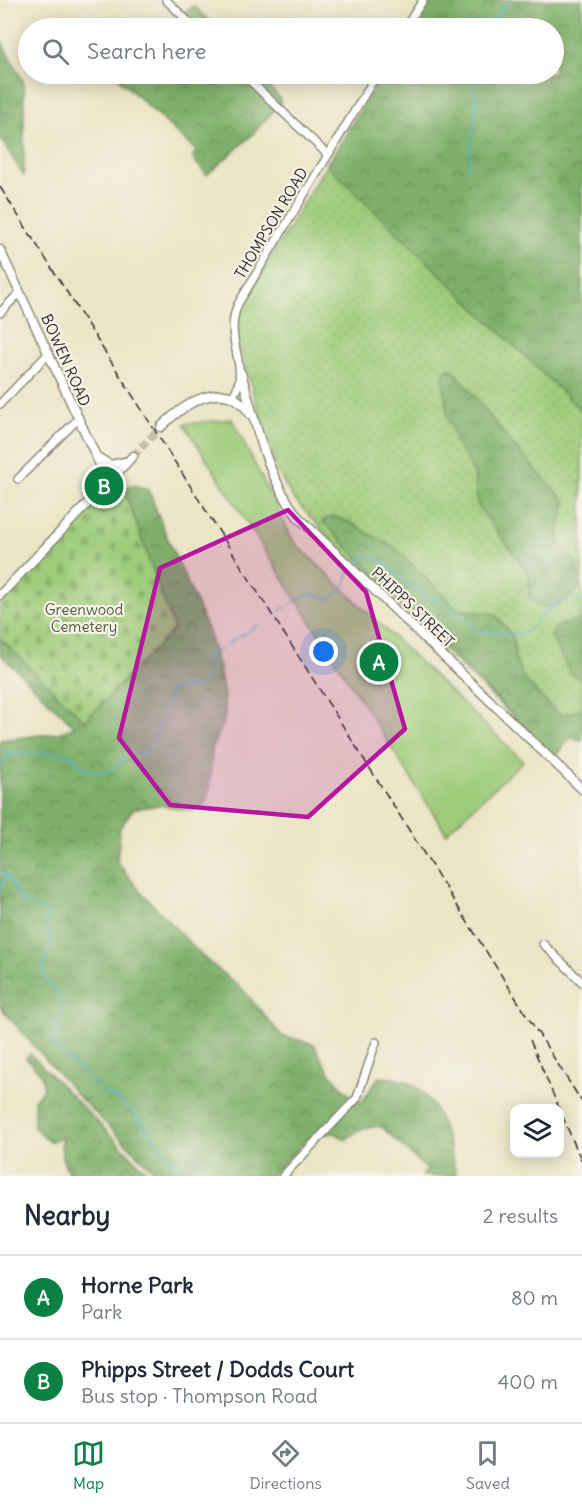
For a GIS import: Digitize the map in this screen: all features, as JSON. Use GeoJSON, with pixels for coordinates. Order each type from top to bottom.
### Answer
{"type":"FeatureCollection","features":[{"type":"Feature","properties":{"kind":"main road","name":"BOWEN ROAD"},"geometry":{"type":"LineString","coordinates":[[0,250],[108,482]]}},
{"type":"Feature","properties":{"kind":"main road"},"geometry":{"type":"LineString","coordinates":[[241,373],[256,425]]}},
{"type":"Feature","properties":{"kind":"main road"},"geometry":{"type":"LineString","coordinates":[[161,427],[179,410],[199,398],[218,394],[233,396],[248,410],[256,425]]}},
{"type":"Feature","properties":{"kind":"main road","name":"PHIPPS STREET"},"geometry":{"type":"LineString","coordinates":[[256,425],[276,484],[298,516],[582,789]]}},
{"type":"Feature","properties":{"kind":"main road"},"geometry":{"type":"LineString","coordinates":[[0,595],[132,457],[122,464],[110,465],[102,462],[92,449]]}},
{"type":"Feature","properties":{"kind":"street"},"geometry":{"type":"LineString","coordinates":[[166,0],[185,18]]}},
{"type":"Feature","properties":{"kind":"street"},"geometry":{"type":"LineString","coordinates":[[411,18],[423,0]]}},
{"type":"Feature","properties":{"kind":"street"},"geometry":{"type":"LineString","coordinates":[[254,84],[327,154]]}},
{"type":"Feature","properties":{"kind":"street","name":"THOMPSON ROAD"},"geometry":{"type":"LineString","coordinates":[[241,373],[232,338],[234,313],[371,84]]}},
{"type":"Feature","properties":{"kind":"street"},"geometry":{"type":"LineString","coordinates":[[0,313],[20,292]]}},
{"type":"Feature","properties":{"kind":"street"},"geometry":{"type":"LineString","coordinates":[[0,404],[49,353]]}},
{"type":"Feature","properties":{"kind":"street"},"geometry":{"type":"LineString","coordinates":[[233,396],[240,383],[241,373]]}},
{"type":"Feature","properties":{"kind":"street"},"geometry":{"type":"LineString","coordinates":[[18,479],[78,419]]}},
{"type":"Feature","properties":{"kind":"street"},"geometry":{"type":"LineString","coordinates":[[543,944],[582,982]]}},
{"type":"Feature","properties":{"kind":"street"},"geometry":{"type":"LineString","coordinates":[[283,1176],[357,1098],[376,1042]]}},
{"type":"Feature","properties":{"kind":"highlighted area"},"geometry":{"type":"Polygon","coordinates":[[[288,510],[366,592],[405,729],[308,817],[170,805],[119,738],[160,568],[288,510]]]}},
{"type":"Feature","properties":{"kind":"green space"},"geometry":{"type":"Polygon","coordinates":[[[427,0],[582,0],[582,411],[327,165],[376,84],[564,84],[564,18],[416,18],[427,0]]]}},
{"type":"Feature","properties":{"kind":"green space"},"geometry":{"type":"Polygon","coordinates":[[[194,6],[206,18],[177,18],[194,6]]]}},
{"type":"Feature","properties":{"kind":"green space"},"geometry":{"type":"Polygon","coordinates":[[[0,39],[18,72],[18,84],[24,84],[24,176],[0,138],[0,39]]]}},
{"type":"Feature","properties":{"kind":"green space"},"geometry":{"type":"Polygon","coordinates":[[[124,84],[266,84],[280,99],[280,104],[249,138],[207,175],[192,158],[196,151],[124,84]]]}},
{"type":"Feature","properties":{"kind":"green space"},"geometry":{"type":"Polygon","coordinates":[[[329,160],[362,188],[582,402],[582,724],[553,756],[332,541],[293,498],[277,471],[238,343],[238,314],[329,160]]]}},
{"type":"Feature","properties":{"kind":"green space"},"geometry":{"type":"Polygon","coordinates":[[[446,369],[454,370],[511,443],[566,502],[557,539],[577,565],[580,589],[556,607],[539,607],[529,597],[529,574],[478,506],[474,473],[457,444],[447,413],[443,376],[446,369]]]}},
{"type":"Feature","properties":{"kind":"green space"},"geometry":{"type":"Polygon","coordinates":[[[232,419],[294,542],[523,761],[446,833],[184,424],[232,419]]]}},
{"type":"Feature","properties":{"kind":"green space"},"geometry":{"type":"Polygon","coordinates":[[[127,486],[146,488],[151,495],[196,601],[215,655],[222,683],[225,712],[212,751],[210,785],[205,805],[192,811],[159,805],[133,809],[120,828],[117,862],[140,891],[203,957],[243,990],[282,1036],[314,1044],[333,1077],[361,1103],[379,1077],[403,1080],[426,1096],[446,1135],[457,1176],[422,1176],[427,1170],[382,1127],[371,1127],[354,1133],[346,1140],[335,1133],[313,1135],[271,1176],[159,1176],[76,1094],[0,1007],[0,740],[58,733],[75,727],[0,654],[0,638],[86,720],[174,629],[125,492],[127,486]]]}},
{"type":"Feature","properties":{"kind":"green space","name":"Greenwood Cemetery"},"geometry":{"type":"Polygon","coordinates":[[[112,488],[126,496],[174,629],[85,721],[0,638],[0,601],[106,491],[112,488]]]}},
{"type":"Feature","properties":{"kind":"green space"},"geometry":{"type":"Polygon","coordinates":[[[333,516],[349,522],[398,550],[457,609],[495,614],[513,637],[516,662],[525,680],[556,712],[563,715],[582,709],[582,741],[570,738],[555,756],[550,753],[322,521],[333,516]]]}},
{"type":"Feature","properties":{"kind":"green space"},"geometry":{"type":"Polygon","coordinates":[[[582,619],[582,679],[580,679],[570,673],[551,636],[556,627],[582,619]]]}},
{"type":"Feature","properties":{"kind":"green space"},"geometry":{"type":"Polygon","coordinates":[[[30,1054],[151,1176],[130,1176],[123,1171],[119,1176],[69,1176],[62,1157],[61,1137],[49,1142],[34,1127],[34,1100],[44,1088],[41,1074],[26,1058],[30,1054]]]}},
{"type":"Feature","properties":{"kind":"waterway"},"geometry":{"type":"LineString","coordinates":[[494,18],[511,0]]}},
{"type":"Feature","properties":{"kind":"waterway"},"geometry":{"type":"LineString","coordinates":[[468,170],[477,104],[473,84]]}},
{"type":"Feature","properties":{"kind":"waterway"},"geometry":{"type":"LineString","coordinates":[[354,564],[366,555],[387,564],[407,584],[426,596],[440,600],[477,630],[517,634],[531,629]]}},
{"type":"Feature","properties":{"kind":"waterway"},"geometry":{"type":"LineString","coordinates":[[292,603],[309,594],[330,599],[344,588],[349,571]]}},
{"type":"Feature","properties":{"kind":"waterway"},"geometry":{"type":"LineString","coordinates":[[534,625],[554,604],[566,599],[582,600]]}},
{"type":"Feature","properties":{"kind":"waterway"},"geometry":{"type":"LineString","coordinates":[[279,611],[286,607]]}},
{"type":"Feature","properties":{"kind":"waterway"},"geometry":{"type":"LineString","coordinates":[[226,645],[258,625]]}},
{"type":"Feature","properties":{"kind":"waterway"},"geometry":{"type":"LineString","coordinates":[[0,751],[21,755],[64,754],[76,759],[90,771],[108,772],[129,754],[144,754],[150,751],[168,704],[169,691],[182,687],[197,688],[208,675],[211,652],[220,650]]}},
{"type":"Feature","properties":{"kind":"waterway"},"geometry":{"type":"LineString","coordinates":[[0,766],[13,755]]}},
{"type":"Feature","properties":{"kind":"waterway"},"geometry":{"type":"LineString","coordinates":[[0,871],[8,877],[22,902],[42,909],[47,915],[46,929],[53,940],[46,956],[44,975],[60,998],[62,1008],[55,1039],[57,1049],[104,1093],[119,1100],[134,1113],[179,1169]]}},
{"type":"Feature","properties":{"kind":"waterway"},"geometry":{"type":"LineString","coordinates":[[0,887],[7,875]]}},
{"type":"Feature","properties":{"kind":"tunnel"},"geometry":{"type":"LineString","coordinates":[[133,456],[161,427]]}},
{"type":"Feature","properties":{"kind":"railway"},"geometry":{"type":"LineString","coordinates":[[0,187],[582,1102]]}},
{"type":"Feature","properties":{"kind":"railway"},"geometry":{"type":"LineString","coordinates":[[530,1040],[582,1162]]}},
{"type":"Feature","properties":{"kind":"place","name":"Phipps Street / Dodds Court"},"geometry":{"type":"Point","coordinates":[104,486]}},
{"type":"Feature","properties":{"kind":"place","name":"Horne Park"},"geometry":{"type":"Point","coordinates":[379,662]}}]}
